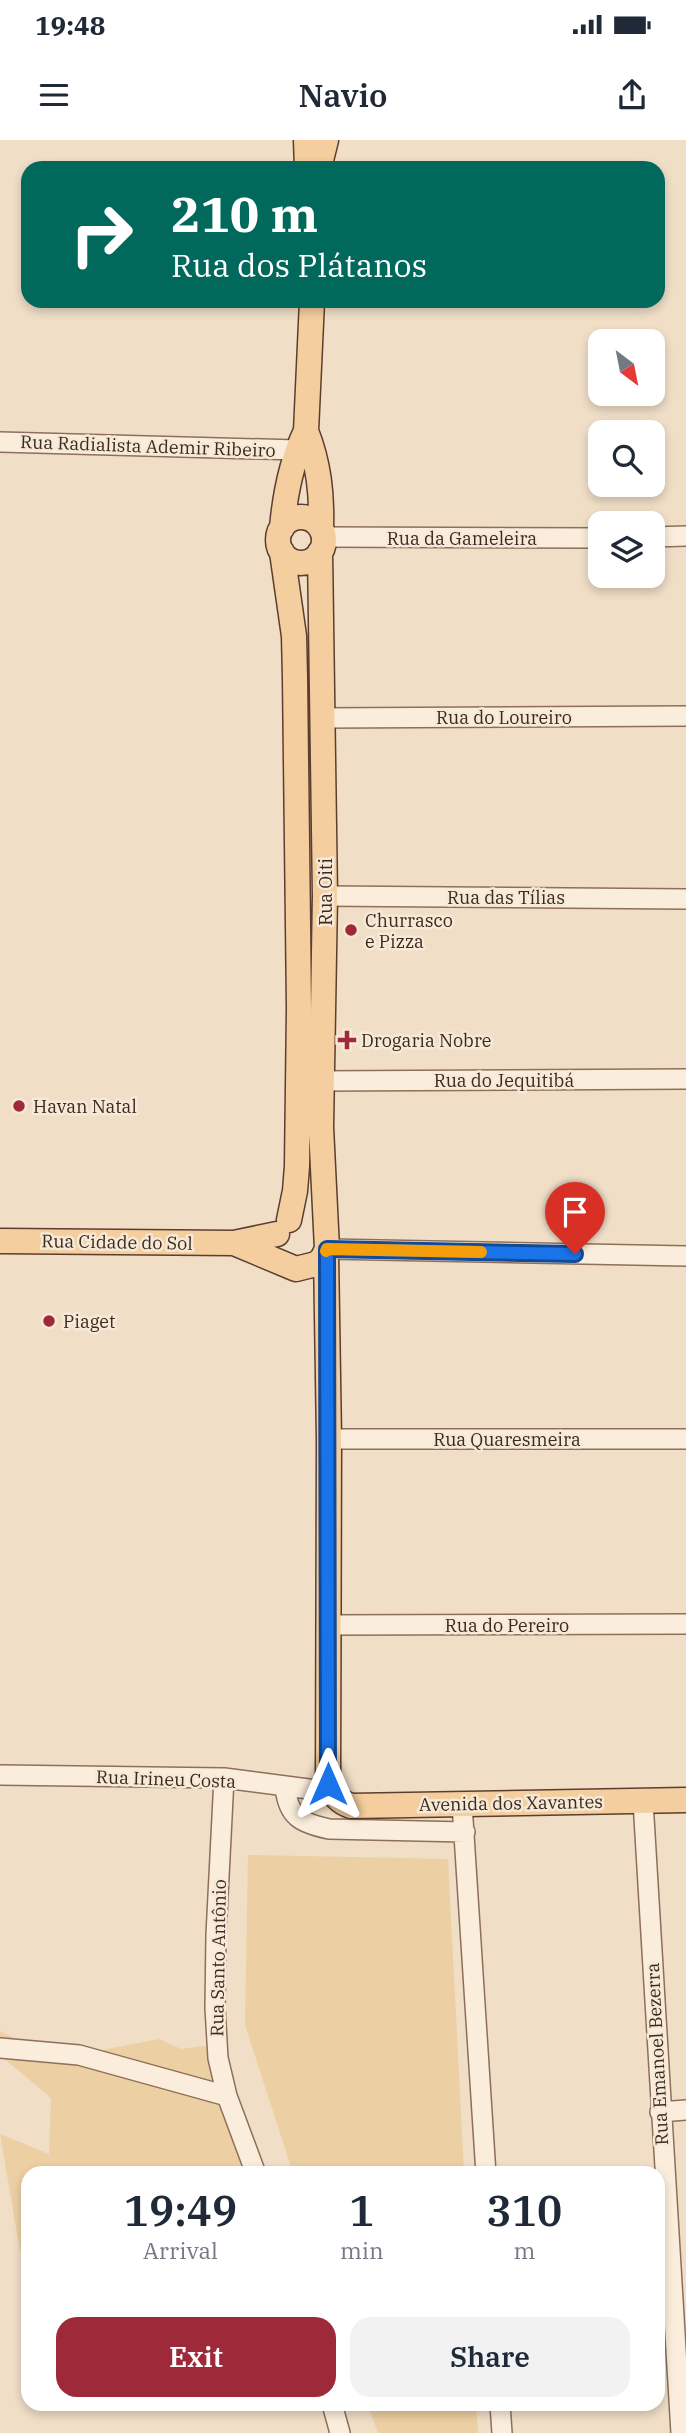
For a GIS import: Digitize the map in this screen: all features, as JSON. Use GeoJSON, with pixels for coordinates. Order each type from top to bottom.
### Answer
{"type":"FeatureCollection","features":[{"type":"Feature","properties":{"kind":"main road"},"geometry":{"type":"LineString","coordinates":[[306,140],[307,161]]}},
{"type":"Feature","properties":{"kind":"main road"},"geometry":{"type":"LineString","coordinates":[[321,161],[326,140]]}},
{"type":"Feature","properties":{"kind":"main road","name":"Rua Oiti"},"geometry":{"type":"LineString","coordinates":[[282,528],[284,504],[301,441],[311,308]]}},
{"type":"Feature","properties":{"kind":"main road","name":"Rua Oiti"},"geometry":{"type":"LineString","coordinates":[[301,441],[315,453],[320,475],[322,540],[325,896],[321,1127],[329,1439],[328,1784],[335,1796]]}},
{"type":"Feature","properties":{"kind":"main road"},"geometry":{"type":"LineString","coordinates":[[302,517],[315,522],[322,540],[316,558],[303,563],[290,560],[282,552],[278,538],[288,521],[302,517]]}},
{"type":"Feature","properties":{"kind":"main road","name":"Rua Oiti"},"geometry":{"type":"LineString","coordinates":[[282,552],[294,636],[298,912],[297,1166],[295,1192],[283,1227]]}},
{"type":"Feature","properties":{"kind":"main road"},"geometry":{"type":"LineString","coordinates":[[302,1217],[316,1221],[326,1244],[316,1264],[292,1267],[279,1256],[276,1245],[283,1227],[302,1217]]}},
{"type":"Feature","properties":{"kind":"main road","name":"Rua Cidade do Sol"},"geometry":{"type":"LineString","coordinates":[[0,1241],[234,1243],[283,1227]]}},
{"type":"Feature","properties":{"kind":"main road","name":"Rua Cidade do Sol"},"geometry":{"type":"LineString","coordinates":[[234,1243],[292,1267]]}},
{"type":"Feature","properties":{"kind":"main road","name":"Rua Oiti"},"geometry":{"type":"LineString","coordinates":[[292,1267],[325,1321]]}},
{"type":"Feature","properties":{"kind":"main road","name":"Avenida dos Xavantes"},"geometry":{"type":"LineString","coordinates":[[335,1796],[351,1806],[686,1800]]}},
{"type":"Feature","properties":{"kind":"street","name":"Rua Radialista Ademir Ribeiro"},"geometry":{"type":"LineString","coordinates":[[0,442],[301,441]]}},
{"type":"Feature","properties":{"kind":"street"},"geometry":{"type":"LineString","coordinates":[[665,537],[686,536]]}},
{"type":"Feature","properties":{"kind":"street","name":"Rua da Gameleira"},"geometry":{"type":"LineString","coordinates":[[322,540],[588,538]]}},
{"type":"Feature","properties":{"kind":"street","name":"Rua do Loureiro"},"geometry":{"type":"LineString","coordinates":[[322,718],[686,716]]}},
{"type":"Feature","properties":{"kind":"street","name":"Rua das Tílias"},"geometry":{"type":"LineString","coordinates":[[325,896],[686,899]]}},
{"type":"Feature","properties":{"kind":"street","name":"Rua do Jequitibá"},"geometry":{"type":"LineString","coordinates":[[321,1081],[686,1079]]}},
{"type":"Feature","properties":{"kind":"street"},"geometry":{"type":"LineString","coordinates":[[326,1244],[686,1256]]}},
{"type":"Feature","properties":{"kind":"street","name":"Rua Quaresmeira"},"geometry":{"type":"LineString","coordinates":[[329,1439],[686,1439]]}},
{"type":"Feature","properties":{"kind":"street","name":"Rua do Pereiro"},"geometry":{"type":"LineString","coordinates":[[329,1625],[686,1624]]}},
{"type":"Feature","properties":{"kind":"street","name":"Rua Irineu Costa"},"geometry":{"type":"LineString","coordinates":[[0,1775],[224,1778],[335,1796]]}},
{"type":"Feature","properties":{"kind":"street","name":"Rua Santo Antônio"},"geometry":{"type":"LineString","coordinates":[[224,1778],[216,1935],[215,2008],[218,2058],[227,2096],[253,2166]]}},
{"type":"Feature","properties":{"kind":"street","name":"Avenida dos Xavantes"},"geometry":{"type":"LineString","coordinates":[[285,1787],[287,1803],[292,1813],[310,1825],[329,1829],[465,1832]]}},
{"type":"Feature","properties":{"kind":"street","name":"Rua Emanoel Bezerra"},"geometry":{"type":"LineString","coordinates":[[643,1801],[664,2166]]}},
{"type":"Feature","properties":{"kind":"street"},"geometry":{"type":"LineString","coordinates":[[462,1804],[486,2166]]}},
{"type":"Feature","properties":{"kind":"street"},"geometry":{"type":"LineString","coordinates":[[0,2048],[79,2055],[227,2096]]}},
{"type":"Feature","properties":{"kind":"street"},"geometry":{"type":"LineString","coordinates":[[660,2112],[686,2109]]}},
{"type":"Feature","properties":{"kind":"street","name":"Rua Emanoel Bezerra"},"geometry":{"type":"LineString","coordinates":[[665,2188],[681,2433]]}},
{"type":"Feature","properties":{"kind":"street"},"geometry":{"type":"LineString","coordinates":[[334,2411],[340,2433]]}},
{"type":"Feature","properties":{"kind":"street"},"geometry":{"type":"LineString","coordinates":[[500,2411],[502,2433]]}},
{"type":"Feature","properties":{"kind":"sand"},"geometry":{"type":"Polygon","coordinates":[[[248,1855],[448,1859],[464,2166],[291,2166],[245,2025],[248,1855]]]}},
{"type":"Feature","properties":{"kind":"sand"},"geometry":{"type":"Polygon","coordinates":[[[0,2031],[22,2042],[66,2057],[159,2039],[181,2049],[210,2045],[246,2166],[21,2166],[21,2252],[0,2134],[49,2154],[51,2098],[0,2055],[0,2031]]]}},
{"type":"Feature","properties":{"kind":"sand"},"geometry":{"type":"Polygon","coordinates":[[[370,2411],[476,2411],[478,2433],[378,2433],[370,2411]]]}},
{"type":"Feature","properties":{"kind":"slow traffic"},"geometry":{"type":"LineString","coordinates":[[326,1251],[481,1252]]}},
{"type":"Feature","properties":{"kind":"place","name":"Churrasco e Pizza"},"geometry":{"type":"Point","coordinates":[351,930]}},
{"type":"Feature","properties":{"kind":"place","name":"Drogaria Nobre"},"geometry":{"type":"Point","coordinates":[347,1040]}},
{"type":"Feature","properties":{"kind":"place","name":"Havan Natal"},"geometry":{"type":"Point","coordinates":[19,1106]}},
{"type":"Feature","properties":{"kind":"place","name":"Piaget"},"geometry":{"type":"Point","coordinates":[49,1321]}},
{"type":"Feature","properties":{"kind":"route"},"geometry":{"type":"LineString","coordinates":[[328,1784],[329,1439],[325,1321],[327,1249],[575,1254]]}}]}
